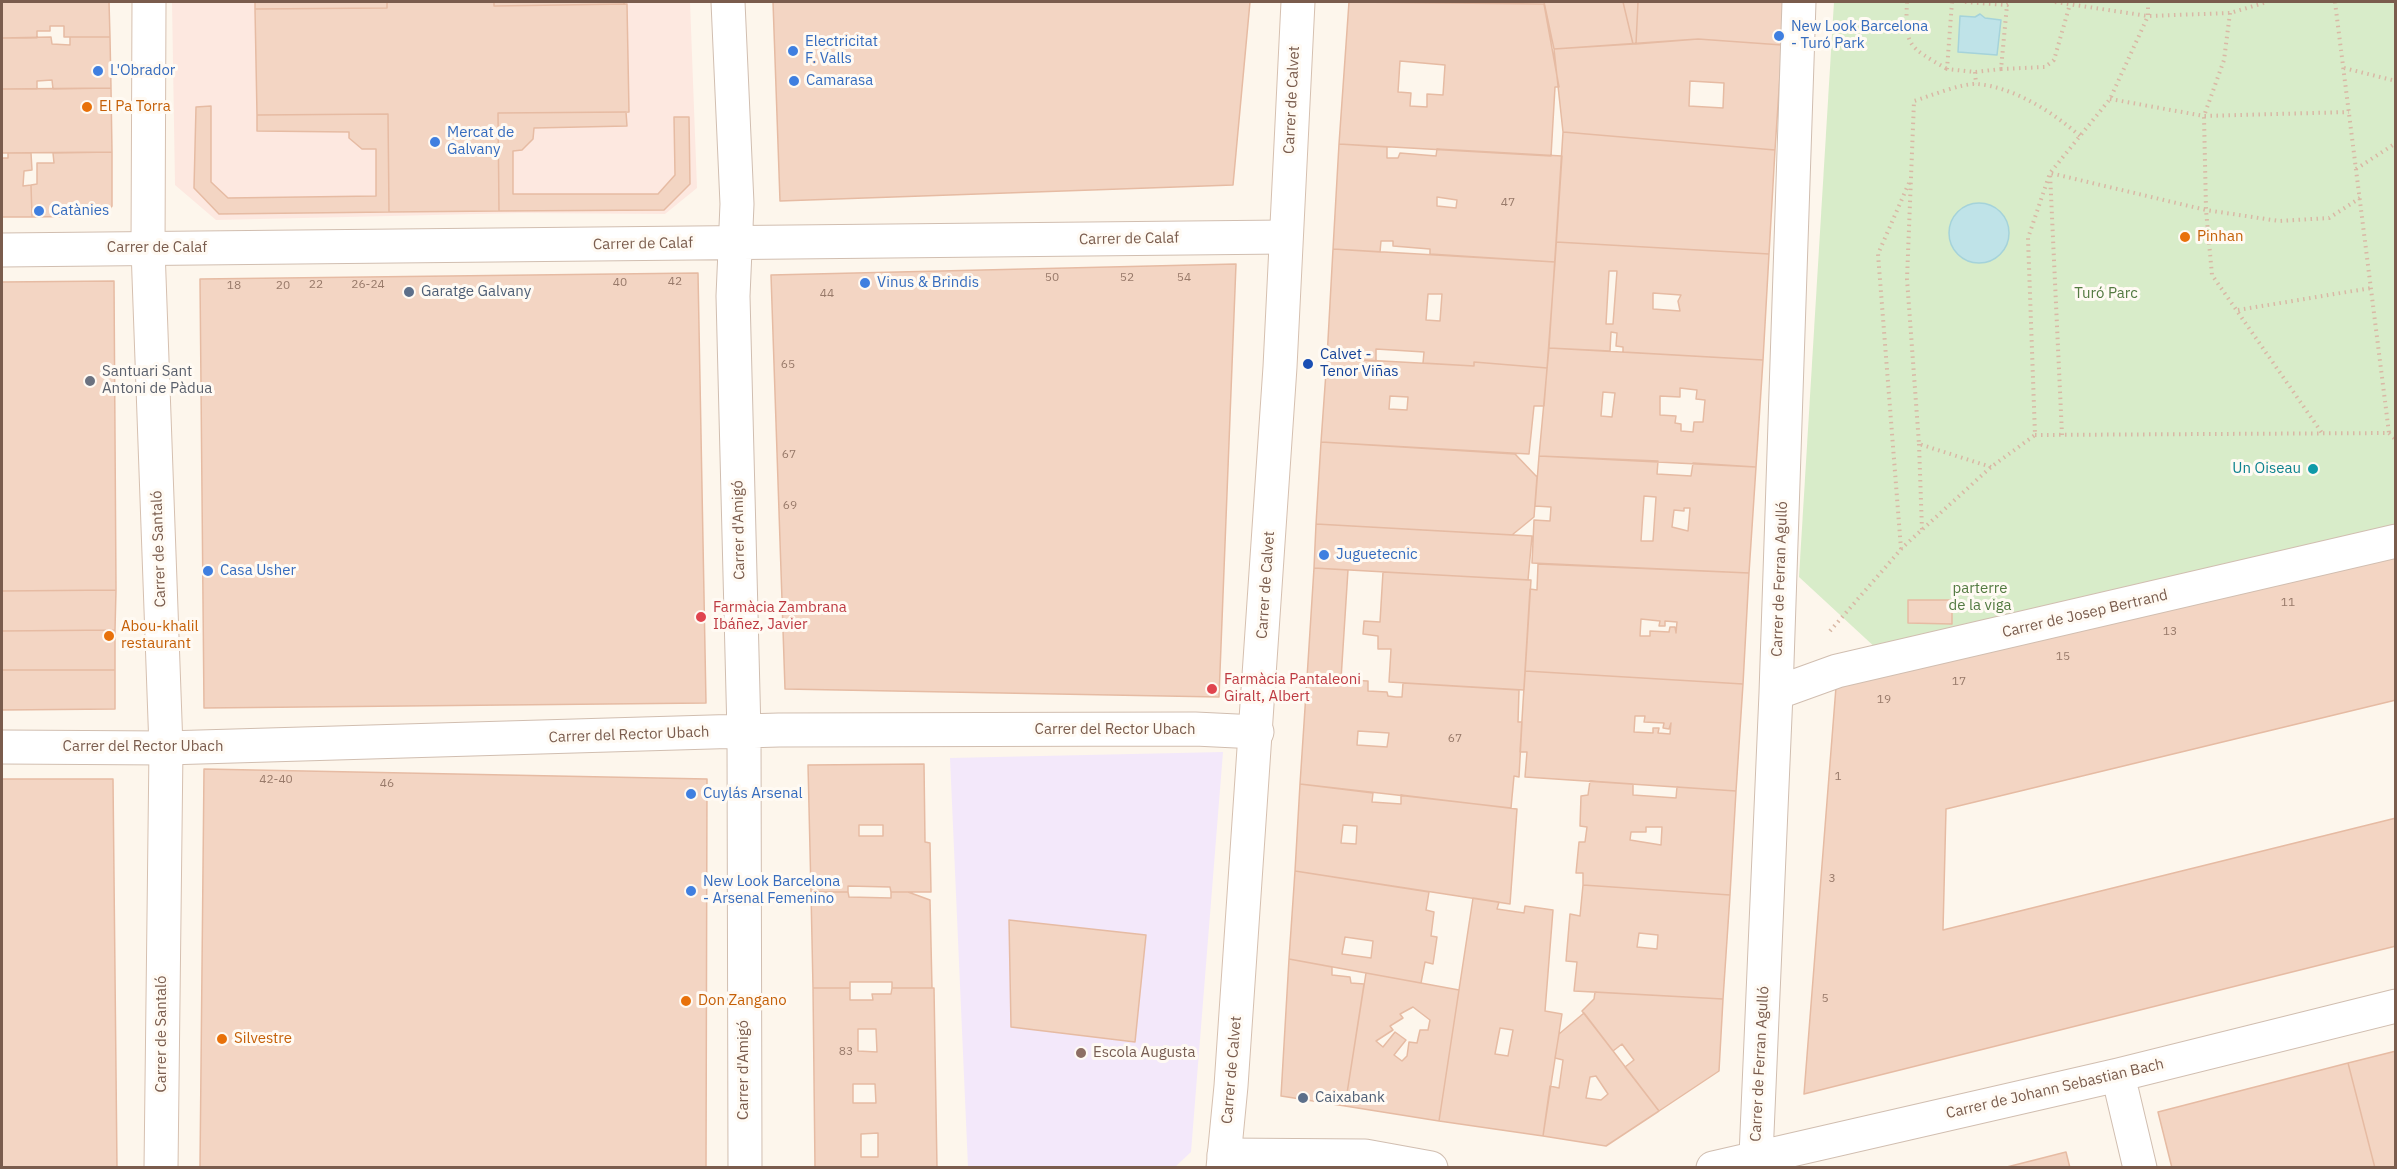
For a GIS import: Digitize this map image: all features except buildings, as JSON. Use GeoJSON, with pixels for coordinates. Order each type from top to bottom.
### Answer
{"type":"FeatureCollection","features":[{"type":"Feature","properties":{"kind":"street","name":"Carrer de Santaló"},"geometry":{"type":"LineString","coordinates":[[149,2],[148,249],[166,748],[161,1167]]}},
{"type":"Feature","properties":{"kind":"street","name":"Carrer d'Amigó"},"geometry":{"type":"LineString","coordinates":[[728,2],[736,243],[734,307],[744,733],[745,1167]]}},
{"type":"Feature","properties":{"kind":"street","name":"Carrer de Calvet"},"geometry":{"type":"LineString","coordinates":[[1223,1161],[1231,1086],[1257,732],[1280,367],[1298,2]]}},
{"type":"Feature","properties":{"kind":"street","name":"Carrer de Ferran Agulló"},"geometry":{"type":"LineString","coordinates":[[1756,1156],[1776,693],[1799,2]]}},
{"type":"Feature","properties":{"kind":"street","name":"Carrer de Calaf"},"geometry":{"type":"LineString","coordinates":[[2,250],[1285,237]]}},
{"type":"Feature","properties":{"kind":"street","name":"Carrer de Josep Bertrand"},"geometry":{"type":"LineString","coordinates":[[1776,693],[1837,671],[2396,541]]}},
{"type":"Feature","properties":{"kind":"street","name":"Carrer del Rector Ubach"},"geometry":{"type":"LineString","coordinates":[[2,747],[166,748],[791,730],[1136,729],[1257,732]]}},
{"type":"Feature","properties":{"kind":"street","name":"Carrer de Johann Sebastian Bach"},"geometry":{"type":"LineString","coordinates":[[1713,1167],[2118,1075],[2396,1006]]}},
{"type":"Feature","properties":{"kind":"street"},"geometry":{"type":"LineString","coordinates":[[2118,1075],[2140,1167]]}},
{"type":"Feature","properties":{"kind":"street"},"geometry":{"type":"LineString","coordinates":[[1223,1161],[1338,1161],[1431,1167]]}},
{"type":"Feature","properties":{"kind":"path"},"geometry":{"type":"LineString","coordinates":[[1907,2],[1906,33],[1914,50],[1947,69],[1976,72],[2045,67],[2058,55],[2070,4]]}},
{"type":"Feature","properties":{"kind":"path"},"geometry":{"type":"LineString","coordinates":[[1947,69],[1952,2]]}},
{"type":"Feature","properties":{"kind":"path"},"geometry":{"type":"LineString","coordinates":[[1965,2],[2007,5],[2012,2]]}},
{"type":"Feature","properties":{"kind":"path"},"geometry":{"type":"LineString","coordinates":[[2055,2],[2148,16],[2230,13],[2267,2]]}},
{"type":"Feature","properties":{"kind":"path"},"geometry":{"type":"LineString","coordinates":[[2035,435],[2028,238],[2050,173],[2110,99],[2148,16],[2148,2]]}},
{"type":"Feature","properties":{"kind":"path"},"geometry":{"type":"LineString","coordinates":[[2335,2],[2389,433],[2396,440]]}},
{"type":"Feature","properties":{"kind":"path"},"geometry":{"type":"LineString","coordinates":[[2001,69],[2007,5]]}},
{"type":"Feature","properties":{"kind":"path"},"geometry":{"type":"LineString","coordinates":[[2230,13],[2224,60],[2204,116],[2206,210],[2212,275],[2322,433]]}},
{"type":"Feature","properties":{"kind":"path"},"geometry":{"type":"LineString","coordinates":[[2344,68],[2396,81]]}},
{"type":"Feature","properties":{"kind":"path"},"geometry":{"type":"LineString","coordinates":[[1976,72],[1976,84]]}},
{"type":"Feature","properties":{"kind":"path"},"geometry":{"type":"LineString","coordinates":[[1922,530],[1919,444],[1907,279],[1914,101],[1976,84],[2005,91],[2058,117],[2080,136]]}},
{"type":"Feature","properties":{"kind":"path"},"geometry":{"type":"LineString","coordinates":[[2110,99],[2204,116],[2349,112]]}},
{"type":"Feature","properties":{"kind":"path"},"geometry":{"type":"LineString","coordinates":[[2356,169],[2396,143]]}},
{"type":"Feature","properties":{"kind":"path"},"geometry":{"type":"LineString","coordinates":[[2050,173],[2206,210],[2279,221],[2329,218],[2360,198]]}},
{"type":"Feature","properties":{"kind":"path"},"geometry":{"type":"LineString","coordinates":[[2050,173],[2062,435]]}},
{"type":"Feature","properties":{"kind":"path"},"geometry":{"type":"LineString","coordinates":[[1901,549],[1878,254],[1911,179]]}},
{"type":"Feature","properties":{"kind":"path"},"geometry":{"type":"LineString","coordinates":[[2238,310],[2371,288]]}},
{"type":"Feature","properties":{"kind":"path"},"geometry":{"type":"LineString","coordinates":[[1830,631],[1901,549],[1991,467],[2035,435],[2389,433]]}},
{"type":"Feature","properties":{"kind":"path"},"geometry":{"type":"LineString","coordinates":[[1919,444],[1991,467]]}},
{"type":"Feature","properties":{"kind":"shaded area","name":"Mercat de Galvany"},"geometry":{"type":"Polygon","coordinates":[[[172,2],[690,2],[697,188],[665,214],[521,213],[216,220],[175,185],[172,2]]]}},
{"type":"Feature","properties":{"kind":"shaded area","name":"Escola Augusta"},"geometry":{"type":"Polygon","coordinates":[[[1223,752],[1191,1152],[1175,1167],[968,1167],[950,758],[1223,752]]]}},
{"type":"Feature","properties":{"kind":"green space","name":"Turó Parc"},"geometry":{"type":"Polygon","coordinates":[[[1834,2],[2395,2],[2395,524],[1878,650],[1799,577],[1834,2]]]}},
{"type":"Feature","properties":{"kind":"water"},"geometry":{"type":"Polygon","coordinates":[[[1980,14],[1985,18],[2001,20],[1997,55],[1958,52],[1960,16],[1975,17],[1980,14]]]}},
{"type":"Feature","properties":{"kind":"water"},"geometry":{"type":"Polygon","coordinates":[[[1973,203],[1985,203],[2001,211],[2007,221],[2009,233],[2007,245],[2001,255],[1985,263],[1973,263],[1957,255],[1949,239],[1949,227],[1957,211],[1973,203]]]}},
{"type":"Feature","properties":{"kind":"place","name":"New Look Barcelona - Turó Park"},"geometry":{"type":"Point","coordinates":[1779,36]}},
{"type":"Feature","properties":{"kind":"place","name":"Electricitat F. Valls"},"geometry":{"type":"Point","coordinates":[793,51]}},
{"type":"Feature","properties":{"kind":"place","name":"L'Obrador"},"geometry":{"type":"Point","coordinates":[98,71]}},
{"type":"Feature","properties":{"kind":"place","name":"Camarasa"},"geometry":{"type":"Point","coordinates":[794,81]}},
{"type":"Feature","properties":{"kind":"place","name":"El Pa Torra"},"geometry":{"type":"Point","coordinates":[87,107]}},
{"type":"Feature","properties":{"kind":"place","name":"Mercat de Galvany"},"geometry":{"type":"Point","coordinates":[435,142]}},
{"type":"Feature","properties":{"kind":"place","name":"Catànies"},"geometry":{"type":"Point","coordinates":[39,211]}},
{"type":"Feature","properties":{"kind":"place","name":"Pinhan"},"geometry":{"type":"Point","coordinates":[2185,237]}},
{"type":"Feature","properties":{"kind":"place","name":"Vinus & Brindis"},"geometry":{"type":"Point","coordinates":[865,283]}},
{"type":"Feature","properties":{"kind":"place","name":"Garatge Galvany"},"geometry":{"type":"Point","coordinates":[409,292]}},
{"type":"Feature","properties":{"kind":"place","name":"Calvet - Tenor Viñas"},"geometry":{"type":"Point","coordinates":[1308,364]}},
{"type":"Feature","properties":{"kind":"place","name":"Santuari Sant Antoni de Pàdua"},"geometry":{"type":"Point","coordinates":[90,381]}},
{"type":"Feature","properties":{"kind":"place","name":"Un Oiseau"},"geometry":{"type":"Point","coordinates":[2313,469]}},
{"type":"Feature","properties":{"kind":"place","name":"Juguetecnic"},"geometry":{"type":"Point","coordinates":[1324,555]}},
{"type":"Feature","properties":{"kind":"place","name":"Casa Usher"},"geometry":{"type":"Point","coordinates":[208,571]}},
{"type":"Feature","properties":{"kind":"place","name":"Farmàcia Zambrana Ibáñez, Javier"},"geometry":{"type":"Point","coordinates":[701,617]}},
{"type":"Feature","properties":{"kind":"place","name":"Abou-khalil restaurant"},"geometry":{"type":"Point","coordinates":[109,636]}},
{"type":"Feature","properties":{"kind":"place","name":"Farmàcia Pantaleoni Giralt, Albert"},"geometry":{"type":"Point","coordinates":[1212,689]}},
{"type":"Feature","properties":{"kind":"place","name":"Cuylás Arsenal"},"geometry":{"type":"Point","coordinates":[691,794]}},
{"type":"Feature","properties":{"kind":"place","name":"New Look Barcelona - Arsenal Femenino"},"geometry":{"type":"Point","coordinates":[691,891]}},
{"type":"Feature","properties":{"kind":"place","name":"Don Zangano"},"geometry":{"type":"Point","coordinates":[686,1001]}},
{"type":"Feature","properties":{"kind":"place","name":"Silvestre"},"geometry":{"type":"Point","coordinates":[222,1039]}},
{"type":"Feature","properties":{"kind":"place","name":"Escola Augusta"},"geometry":{"type":"Point","coordinates":[1081,1053]}},
{"type":"Feature","properties":{"kind":"place","name":"Caixabank"},"geometry":{"type":"Point","coordinates":[1303,1098]}},
{"type":"Feature","properties":{"kind":"park label","name":"parterre de la viga"},"geometry":{"type":"Point","coordinates":[1980,598]}}]}
